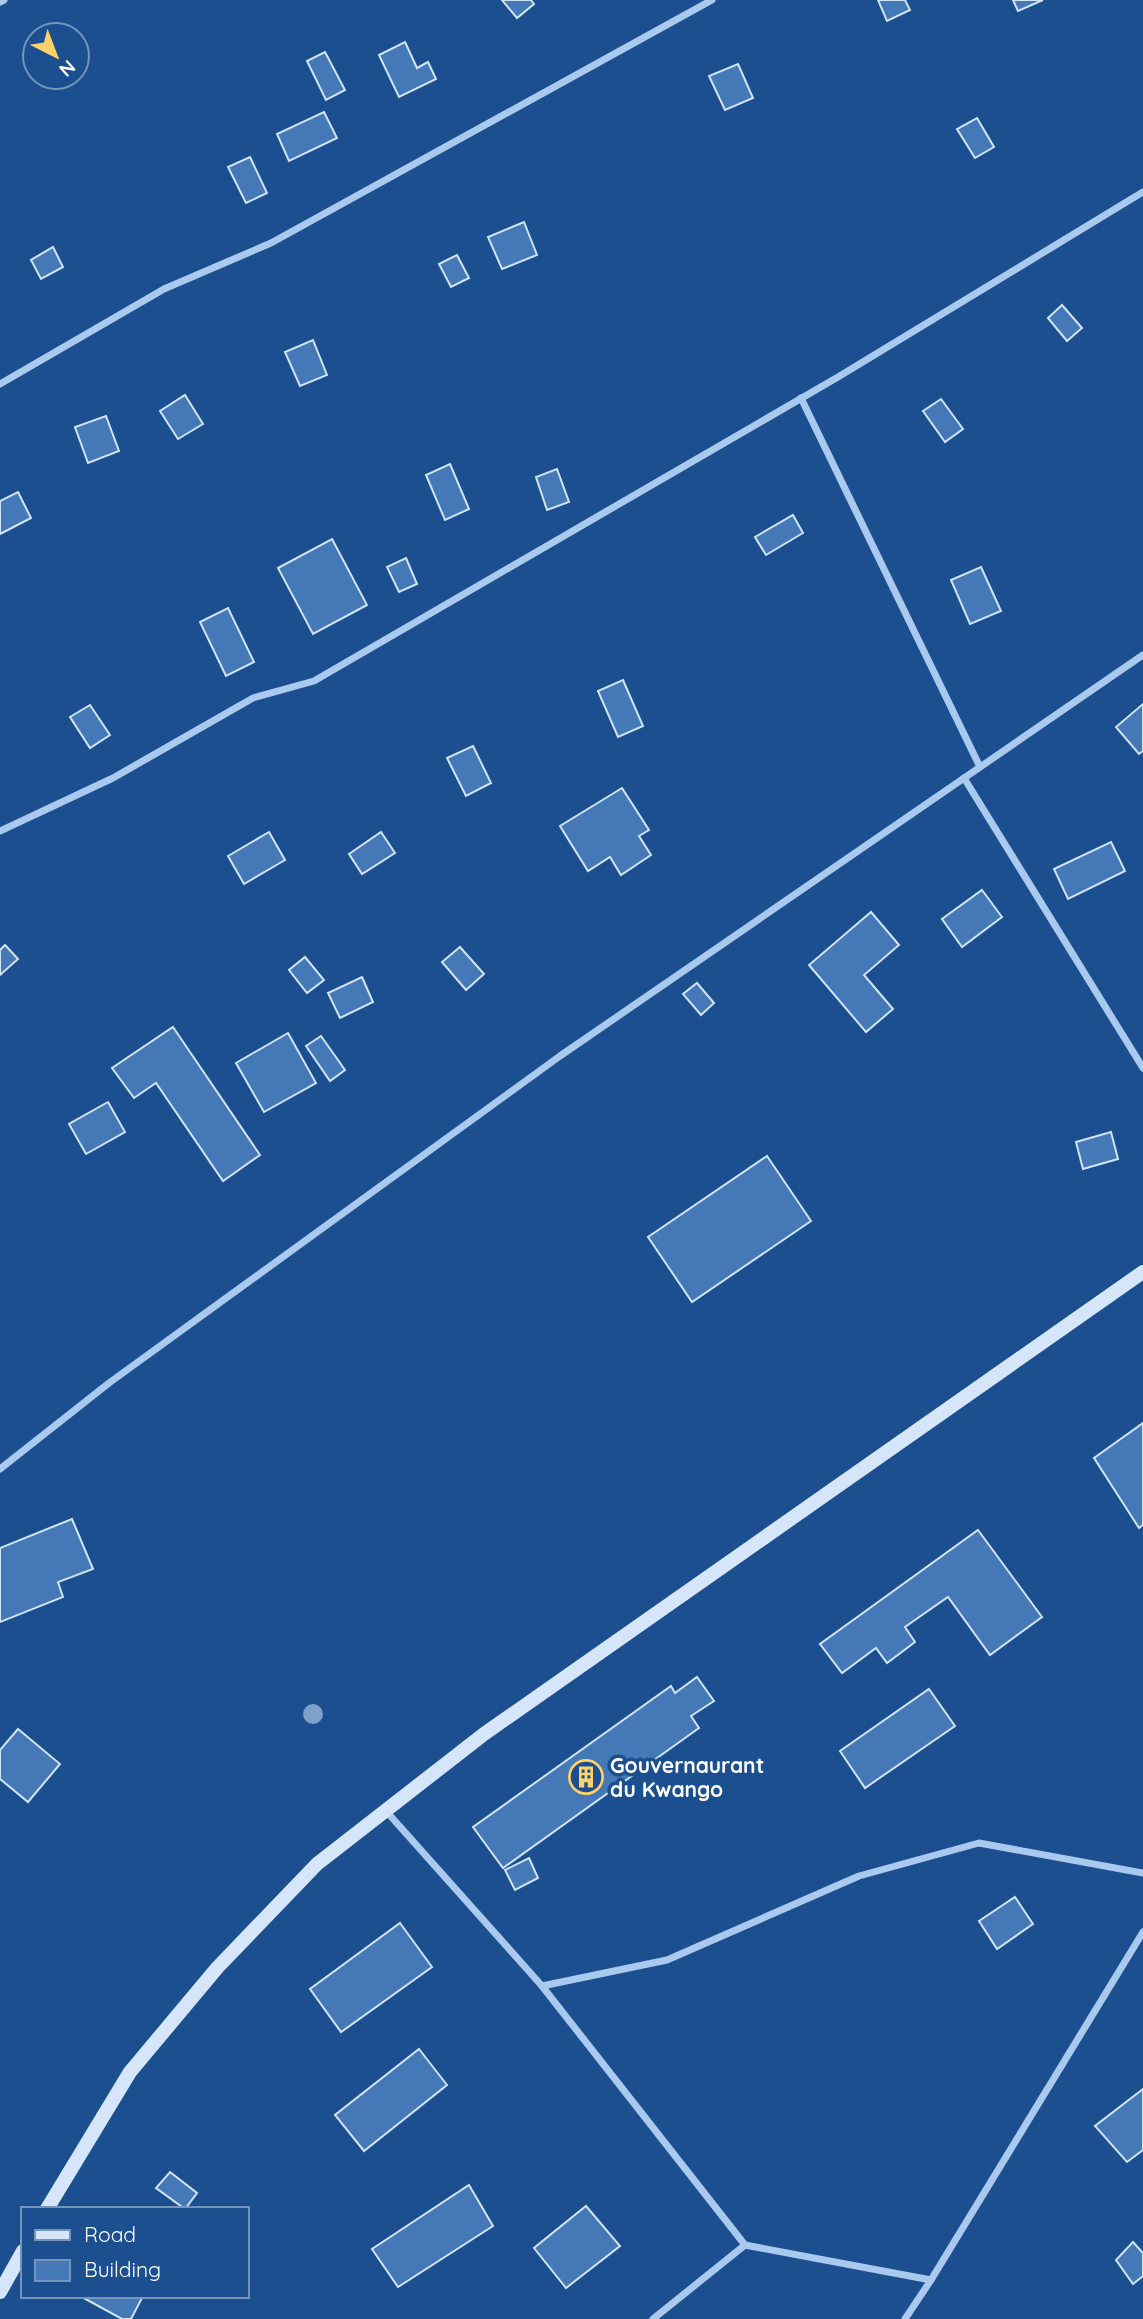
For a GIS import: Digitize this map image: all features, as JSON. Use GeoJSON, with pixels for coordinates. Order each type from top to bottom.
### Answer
{"type":"FeatureCollection","features":[{"type":"Feature","properties":{"kind":"main road"},"geometry":{"type":"LineString","coordinates":[[48,2207],[130,2072],[217,1968],[317,1864],[484,1734],[1143,1272]]}},
{"type":"Feature","properties":{"kind":"main road"},"geometry":{"type":"LineString","coordinates":[[0,2292],[21,2255]]}},
{"type":"Feature","properties":{"kind":"street"},"geometry":{"type":"LineString","coordinates":[[0,384],[164,289],[271,243],[712,0]]}},
{"type":"Feature","properties":{"kind":"street"},"geometry":{"type":"LineString","coordinates":[[0,831],[113,778],[253,698],[314,681],[801,398],[1143,192]]}},
{"type":"Feature","properties":{"kind":"street"},"geometry":{"type":"LineString","coordinates":[[801,398],[980,767]]}},
{"type":"Feature","properties":{"kind":"street"},"geometry":{"type":"LineString","coordinates":[[0,1469],[109,1383],[561,1056],[1143,655]]}},
{"type":"Feature","properties":{"kind":"street"},"geometry":{"type":"LineString","coordinates":[[964,778],[1143,1068]]}},
{"type":"Feature","properties":{"kind":"street"},"geometry":{"type":"LineString","coordinates":[[386,1811],[542,1986],[745,2245],[931,2280]]}},
{"type":"Feature","properties":{"kind":"street"},"geometry":{"type":"LineString","coordinates":[[542,1986],[667,1960],[859,1876],[979,1843],[1143,1873]]}},
{"type":"Feature","properties":{"kind":"street"},"geometry":{"type":"LineString","coordinates":[[905,2319],[1143,1931]]}},
{"type":"Feature","properties":{"kind":"street"},"geometry":{"type":"LineString","coordinates":[[653,2319],[745,2245]]}},
{"type":"Feature","properties":{"kind":"building"},"geometry":{"type":"Polygon","coordinates":[[[502,0],[531,0],[534,4],[517,18],[502,0]]]}},
{"type":"Feature","properties":{"kind":"building"},"geometry":{"type":"Polygon","coordinates":[[[878,0],[905,0],[910,10],[887,21],[878,0]]]}},
{"type":"Feature","properties":{"kind":"building"},"geometry":{"type":"Polygon","coordinates":[[[1013,0],[1043,0],[1018,11],[1013,0]]]}},
{"type":"Feature","properties":{"kind":"building"},"geometry":{"type":"Polygon","coordinates":[[[405,42],[417,68],[428,62],[436,79],[399,97],[379,55],[405,42]]]}},
{"type":"Feature","properties":{"kind":"building"},"geometry":{"type":"Polygon","coordinates":[[[325,52],[345,90],[326,100],[307,61],[325,52]]]}},
{"type":"Feature","properties":{"kind":"building"},"geometry":{"type":"Polygon","coordinates":[[[738,64],[753,98],[725,110],[709,76],[738,64]]]}},
{"type":"Feature","properties":{"kind":"building"},"geometry":{"type":"Polygon","coordinates":[[[324,112],[337,138],[289,161],[277,134],[324,112]]]}},
{"type":"Feature","properties":{"kind":"building"},"geometry":{"type":"Polygon","coordinates":[[[977,118],[994,147],[975,158],[957,129],[977,118]]]}},
{"type":"Feature","properties":{"kind":"building"},"geometry":{"type":"Polygon","coordinates":[[[250,157],[267,193],[246,203],[228,167],[250,157]]]}},
{"type":"Feature","properties":{"kind":"building"},"geometry":{"type":"Polygon","coordinates":[[[524,222],[537,255],[502,269],[488,237],[524,222]]]}},
{"type":"Feature","properties":{"kind":"building"},"geometry":{"type":"Polygon","coordinates":[[[53,247],[63,267],[41,279],[31,260],[53,247]]]}},
{"type":"Feature","properties":{"kind":"building"},"geometry":{"type":"Polygon","coordinates":[[[457,255],[469,278],[451,287],[439,264],[457,255]]]}},
{"type":"Feature","properties":{"kind":"building"},"geometry":{"type":"Polygon","coordinates":[[[1062,305],[1082,328],[1067,341],[1048,318],[1062,305]]]}},
{"type":"Feature","properties":{"kind":"building"},"geometry":{"type":"Polygon","coordinates":[[[313,340],[327,375],[300,386],[285,352],[313,340]]]}},
{"type":"Feature","properties":{"kind":"building"},"geometry":{"type":"Polygon","coordinates":[[[185,395],[203,424],[178,439],[160,411],[185,395]]]}},
{"type":"Feature","properties":{"kind":"building"},"geometry":{"type":"Polygon","coordinates":[[[941,399],[963,429],[945,442],[923,411],[941,399]]]}},
{"type":"Feature","properties":{"kind":"building"},"geometry":{"type":"Polygon","coordinates":[[[106,416],[119,451],[88,463],[75,427],[106,416]]]}},
{"type":"Feature","properties":{"kind":"building"},"geometry":{"type":"Polygon","coordinates":[[[450,464],[469,509],[445,520],[426,475],[450,464]]]}},
{"type":"Feature","properties":{"kind":"building"},"geometry":{"type":"Polygon","coordinates":[[[557,469],[569,502],[547,510],[536,477],[557,469]]]}},
{"type":"Feature","properties":{"kind":"building"},"geometry":{"type":"Polygon","coordinates":[[[18,492],[31,518],[0,534],[0,501],[18,492]]]}},
{"type":"Feature","properties":{"kind":"building"},"geometry":{"type":"Polygon","coordinates":[[[793,515],[803,533],[766,555],[755,537],[793,515]]]}},
{"type":"Feature","properties":{"kind":"building"},"geometry":{"type":"Polygon","coordinates":[[[332,539],[367,605],[313,634],[278,568],[332,539]]]}},
{"type":"Feature","properties":{"kind":"building"},"geometry":{"type":"Polygon","coordinates":[[[406,558],[417,584],[399,592],[387,567],[406,558]]]}},
{"type":"Feature","properties":{"kind":"building"},"geometry":{"type":"Polygon","coordinates":[[[981,567],[1001,611],[970,624],[951,580],[981,567]]]}},
{"type":"Feature","properties":{"kind":"building"},"geometry":{"type":"Polygon","coordinates":[[[228,608],[254,662],[226,676],[200,622],[228,608]]]}},
{"type":"Feature","properties":{"kind":"building"},"geometry":{"type":"Polygon","coordinates":[[[623,680],[643,726],[618,737],[598,691],[623,680]]]}},
{"type":"Feature","properties":{"kind":"building"},"geometry":{"type":"Polygon","coordinates":[[[1143,704],[1143,751],[1139,754],[1116,727],[1143,704]]]}},
{"type":"Feature","properties":{"kind":"building"},"geometry":{"type":"Polygon","coordinates":[[[90,705],[110,735],[90,748],[70,717],[90,705]]]}},
{"type":"Feature","properties":{"kind":"building"},"geometry":{"type":"Polygon","coordinates":[[[473,746],[491,783],[466,796],[447,758],[473,746]]]}},
{"type":"Feature","properties":{"kind":"building"},"geometry":{"type":"Polygon","coordinates":[[[622,788],[649,830],[639,836],[651,855],[621,875],[610,857],[588,871],[560,826],[622,788]]]}},
{"type":"Feature","properties":{"kind":"building"},"geometry":{"type":"Polygon","coordinates":[[[269,832],[285,860],[244,884],[228,856],[269,832]]]}},
{"type":"Feature","properties":{"kind":"building"},"geometry":{"type":"Polygon","coordinates":[[[381,832],[395,853],[362,874],[349,854],[381,832]]]}},
{"type":"Feature","properties":{"kind":"building"},"geometry":{"type":"Polygon","coordinates":[[[1111,842],[1125,871],[1068,899],[1054,869],[1111,842]]]}},
{"type":"Feature","properties":{"kind":"building"},"geometry":{"type":"Polygon","coordinates":[[[982,890],[1002,917],[962,947],[942,919],[982,890]]]}},
{"type":"Feature","properties":{"kind":"building"},"geometry":{"type":"Polygon","coordinates":[[[871,912],[899,945],[864,975],[893,1009],[866,1032],[809,965],[871,912]]]}},
{"type":"Feature","properties":{"kind":"building"},"geometry":{"type":"Polygon","coordinates":[[[5,945],[18,959],[0,975],[0,950],[5,945]]]}},
{"type":"Feature","properties":{"kind":"building"},"geometry":{"type":"Polygon","coordinates":[[[460,947],[484,974],[466,990],[442,962],[460,947]]]}},
{"type":"Feature","properties":{"kind":"building"},"geometry":{"type":"Polygon","coordinates":[[[305,957],[324,980],[307,993],[289,970],[305,957]]]}},
{"type":"Feature","properties":{"kind":"building"},"geometry":{"type":"Polygon","coordinates":[[[362,977],[373,1002],[340,1018],[328,993],[362,977]]]}},
{"type":"Feature","properties":{"kind":"building"},"geometry":{"type":"Polygon","coordinates":[[[697,983],[714,1003],[701,1015],[683,994],[697,983]]]}},
{"type":"Feature","properties":{"kind":"building"},"geometry":{"type":"Polygon","coordinates":[[[173,1027],[260,1155],[223,1181],[156,1083],[134,1098],[112,1068],[173,1027]]]}},
{"type":"Feature","properties":{"kind":"building"},"geometry":{"type":"Polygon","coordinates":[[[288,1033],[316,1083],[264,1112],[236,1063],[288,1033]]]}},
{"type":"Feature","properties":{"kind":"building"},"geometry":{"type":"Polygon","coordinates":[[[321,1036],[345,1070],[330,1081],[306,1046],[321,1036]]]}},
{"type":"Feature","properties":{"kind":"building"},"geometry":{"type":"Polygon","coordinates":[[[108,1102],[125,1132],[86,1154],[69,1124],[108,1102]]]}},
{"type":"Feature","properties":{"kind":"building"},"geometry":{"type":"Polygon","coordinates":[[[1111,1132],[1118,1159],[1083,1169],[1076,1142],[1111,1132]]]}},
{"type":"Feature","properties":{"kind":"building"},"geometry":{"type":"Polygon","coordinates":[[[767,1156],[811,1221],[692,1302],[648,1237],[767,1156]]]}},
{"type":"Feature","properties":{"kind":"building"},"geometry":{"type":"Polygon","coordinates":[[[1143,1423],[1143,1525],[1139,1528],[1094,1458],[1143,1423]]]}},
{"type":"Feature","properties":{"kind":"building"},"geometry":{"type":"Polygon","coordinates":[[[72,1519],[93,1569],[58,1582],[63,1597],[0,1622],[0,1548],[72,1519]]]}},
{"type":"Feature","properties":{"kind":"building"},"geometry":{"type":"Polygon","coordinates":[[[978,1530],[1042,1617],[990,1655],[948,1597],[905,1627],[915,1642],[887,1663],[876,1648],[842,1673],[820,1644],[978,1530]]]}},
{"type":"Feature","properties":{"kind":"building","name":"Gouvernaurant du Kwango"},"geometry":{"type":"Polygon","coordinates":[[[697,1677],[714,1701],[691,1716],[699,1728],[503,1868],[473,1827],[671,1686],[675,1693],[697,1677]]]}},
{"type":"Feature","properties":{"kind":"building"},"geometry":{"type":"Polygon","coordinates":[[[929,1689],[955,1726],[865,1788],[840,1751],[929,1689]]]}},
{"type":"Feature","properties":{"kind":"building"},"geometry":{"type":"Polygon","coordinates":[[[18,1729],[60,1764],[28,1802],[0,1779],[0,1750],[18,1729]]]}},
{"type":"Feature","properties":{"kind":"building"},"geometry":{"type":"Polygon","coordinates":[[[529,1858],[538,1878],[515,1890],[505,1870],[529,1858]]]}},
{"type":"Feature","properties":{"kind":"building"},"geometry":{"type":"Polygon","coordinates":[[[1015,1897],[1033,1924],[997,1949],[979,1921],[1015,1897]]]}},
{"type":"Feature","properties":{"kind":"building"},"geometry":{"type":"Polygon","coordinates":[[[400,1923],[432,1967],[341,2032],[310,1989],[400,1923]]]}},
{"type":"Feature","properties":{"kind":"building"},"geometry":{"type":"Polygon","coordinates":[[[419,2049],[447,2085],[364,2151],[335,2115],[419,2049]]]}},
{"type":"Feature","properties":{"kind":"building"},"geometry":{"type":"Polygon","coordinates":[[[1143,2089],[1143,2150],[1127,2162],[1095,2126],[1143,2089]]]}},
{"type":"Feature","properties":{"kind":"building"},"geometry":{"type":"Polygon","coordinates":[[[170,2172],[197,2193],[186,2207],[182,2207],[156,2188],[170,2172]]]}},
{"type":"Feature","properties":{"kind":"building"},"geometry":{"type":"Polygon","coordinates":[[[469,2185],[493,2226],[398,2287],[372,2249],[469,2185]]]}},
{"type":"Feature","properties":{"kind":"building"},"geometry":{"type":"Polygon","coordinates":[[[586,2206],[620,2246],[566,2288],[534,2248],[586,2206]]]}},
{"type":"Feature","properties":{"kind":"building"},"geometry":{"type":"Polygon","coordinates":[[[1133,2242],[1143,2253],[1143,2276],[1133,2284],[1116,2260],[1133,2242]]]}},
{"type":"Feature","properties":{"kind":"building"},"geometry":{"type":"Polygon","coordinates":[[[84,2298],[142,2298],[131,2319],[122,2319],[84,2298]]]}},
{"type":"Feature","properties":{"kind":"place","name":"Gouvernaurant du Kwango"},"geometry":{"type":"Point","coordinates":[586,1777]}}]}
